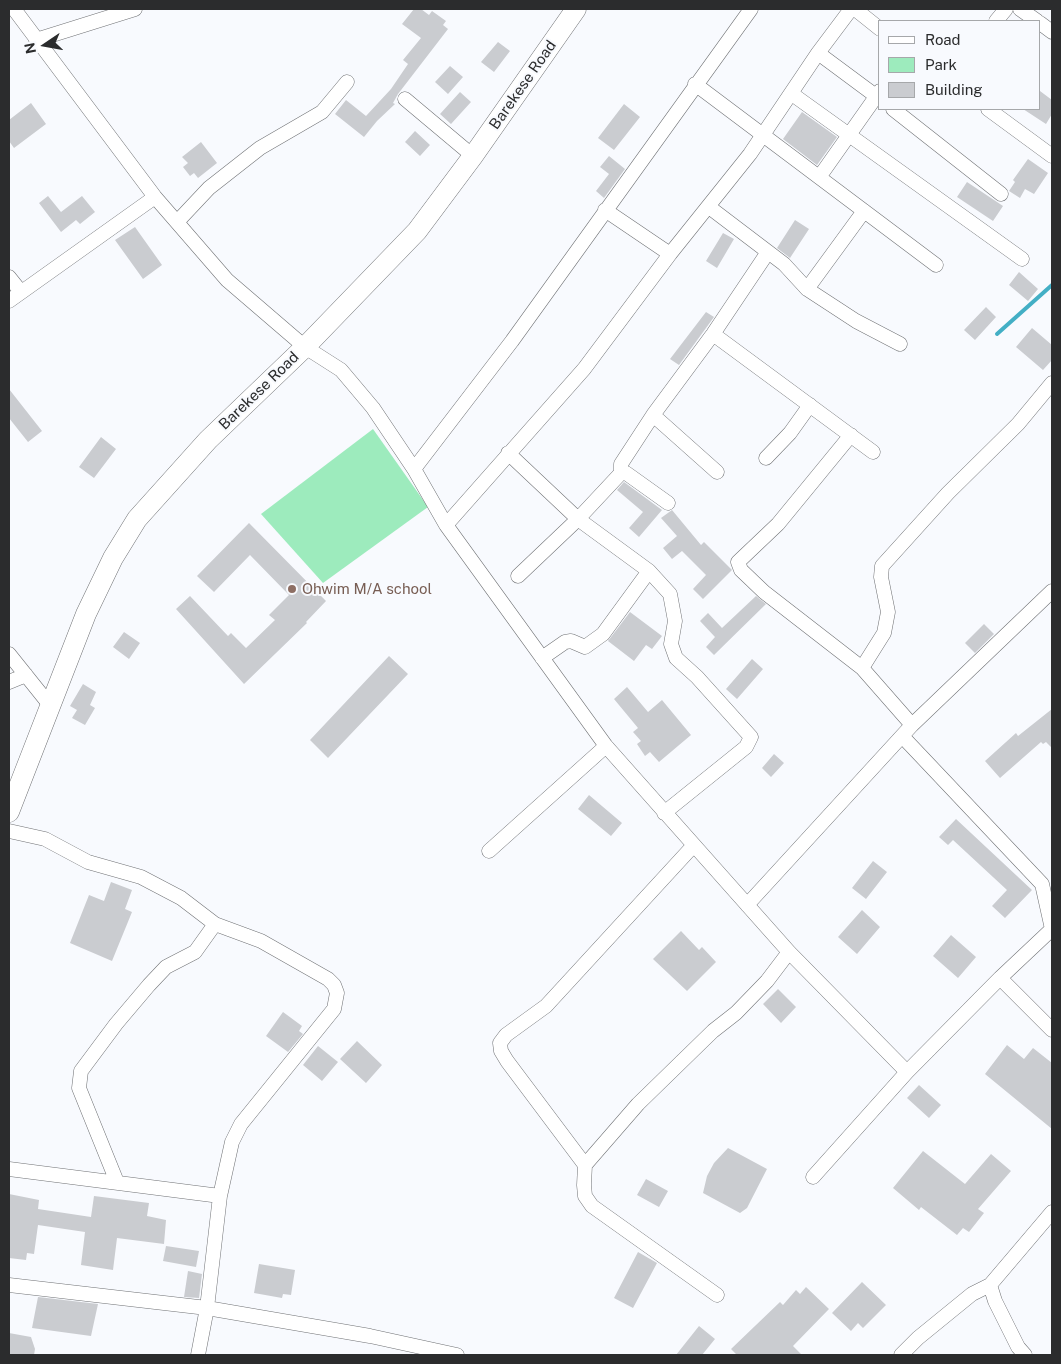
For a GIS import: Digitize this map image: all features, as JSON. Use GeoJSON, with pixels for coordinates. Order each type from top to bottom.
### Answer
{"type":"FeatureCollection","features":[{"type":"Feature","properties":{"kind":"main road","name":"Barekese Road"},"geometry":{"type":"LineString","coordinates":[[9,812],[49,704],[86,614],[113,558],[137,519],[208,440],[304,347],[417,231],[473,156],[576,9]]}},
{"type":"Feature","properties":{"kind":"street"},"geometry":{"type":"LineString","coordinates":[[14,9],[155,196],[227,280],[304,347],[341,370],[373,408],[414,469],[446,525],[606,746],[789,952],[907,1072]]}},
{"type":"Feature","properties":{"kind":"street"},"geometry":{"type":"LineString","coordinates":[[36,40],[135,9]]}},
{"type":"Feature","properties":{"kind":"street"},"geometry":{"type":"LineString","coordinates":[[414,469],[512,341],[751,9]]}},
{"type":"Feature","properties":{"kind":"street"},"geometry":{"type":"LineString","coordinates":[[446,525],[584,369],[670,254],[709,207],[792,94],[818,53],[853,9],[878,28]]}},
{"type":"Feature","properties":{"kind":"street"},"geometry":{"type":"LineString","coordinates":[[997,20],[1006,9]]}},
{"type":"Feature","properties":{"kind":"street"},"geometry":{"type":"LineString","coordinates":[[1020,9],[1036,20]]}},
{"type":"Feature","properties":{"kind":"street"},"geometry":{"type":"LineString","coordinates":[[1041,24],[1052,32]]}},
{"type":"Feature","properties":{"kind":"street"},"geometry":{"type":"LineString","coordinates":[[818,53],[878,94]]}},
{"type":"Feature","properties":{"kind":"street"},"geometry":{"type":"LineString","coordinates":[[177,222],[209,188],[260,148],[322,112],[347,82]]}},
{"type":"Feature","properties":{"kind":"street"},"geometry":{"type":"LineString","coordinates":[[696,84],[936,265]]}},
{"type":"Feature","properties":{"kind":"street"},"geometry":{"type":"LineString","coordinates":[[792,94],[1022,259]]}},
{"type":"Feature","properties":{"kind":"street"},"geometry":{"type":"LineString","coordinates":[[820,176],[878,96]]}},
{"type":"Feature","properties":{"kind":"street"},"geometry":{"type":"LineString","coordinates":[[405,99],[473,156]]}},
{"type":"Feature","properties":{"kind":"street"},"geometry":{"type":"LineString","coordinates":[[894,110],[1001,194]]}},
{"type":"Feature","properties":{"kind":"street"},"geometry":{"type":"LineString","coordinates":[[989,110],[1052,156]]}},
{"type":"Feature","properties":{"kind":"street"},"geometry":{"type":"LineString","coordinates":[[9,301],[155,196]]}},
{"type":"Feature","properties":{"kind":"street"},"geometry":{"type":"LineString","coordinates":[[709,207],[784,264],[807,290],[856,321],[900,344]]}},
{"type":"Feature","properties":{"kind":"street"},"geometry":{"type":"LineString","coordinates":[[605,210],[670,254]]}},
{"type":"Feature","properties":{"kind":"street"},"geometry":{"type":"LineString","coordinates":[[807,290],[864,210]]}},
{"type":"Feature","properties":{"kind":"street"},"geometry":{"type":"LineString","coordinates":[[518,576],[578,519],[621,472],[621,464],[653,415],[713,334],[768,252]]}},
{"type":"Feature","properties":{"kind":"street"},"geometry":{"type":"LineString","coordinates":[[9,277],[21,292]]}},
{"type":"Feature","properties":{"kind":"street"},"geometry":{"type":"LineString","coordinates":[[713,334],[873,452]]}},
{"type":"Feature","properties":{"kind":"street"},"geometry":{"type":"LineString","coordinates":[[862,668],[884,633],[888,612],[881,577],[882,566],[948,493],[1018,424],[1052,383]]}},
{"type":"Feature","properties":{"kind":"street"},"geometry":{"type":"LineString","coordinates":[[766,458],[790,433],[810,406]]}},
{"type":"Feature","properties":{"kind":"street"},"geometry":{"type":"LineString","coordinates":[[653,415],[717,472]]}},
{"type":"Feature","properties":{"kind":"street"},"geometry":{"type":"LineString","coordinates":[[850,435],[778,524],[738,562],[742,570],[764,592],[862,668],[912,726]]}},
{"type":"Feature","properties":{"kind":"street"},"geometry":{"type":"LineString","coordinates":[[508,453],[578,519],[649,571],[670,594],[675,620],[671,644],[676,658],[751,737],[746,747],[664,813]]}},
{"type":"Feature","properties":{"kind":"street"},"geometry":{"type":"LineString","coordinates":[[621,472],[626,473],[668,503]]}},
{"type":"Feature","properties":{"kind":"street"},"geometry":{"type":"LineString","coordinates":[[542,658],[565,642],[571,641],[585,647],[603,634],[649,571]]}},
{"type":"Feature","properties":{"kind":"street"},"geometry":{"type":"LineString","coordinates":[[747,904],[902,736],[1052,591]]}},
{"type":"Feature","properties":{"kind":"street"},"geometry":{"type":"LineString","coordinates":[[9,654],[49,704]]}},
{"type":"Feature","properties":{"kind":"street"},"geometry":{"type":"LineString","coordinates":[[9,682],[26,675]]}},
{"type":"Feature","properties":{"kind":"street"},"geometry":{"type":"LineString","coordinates":[[813,1177],[907,1072],[1000,978],[1052,929],[1042,884],[902,736]]}},
{"type":"Feature","properties":{"kind":"street"},"geometry":{"type":"LineString","coordinates":[[489,851],[606,746]]}},
{"type":"Feature","properties":{"kind":"street"},"geometry":{"type":"LineString","coordinates":[[9,830],[45,839],[88,862],[141,877],[181,898],[215,924],[261,941],[328,979],[334,985],[337,993],[334,1009],[241,1124],[232,1142],[220,1196],[207,1308],[198,1355]]}},
{"type":"Feature","properties":{"kind":"street"},"geometry":{"type":"LineString","coordinates":[[586,1166],[507,1061],[501,1050],[500,1043],[506,1035],[546,1006],[694,845]]}},
{"type":"Feature","properties":{"kind":"street"},"geometry":{"type":"LineString","coordinates":[[117,1182],[89,1117],[79,1088],[81,1071],[116,1024],[155,979],[166,967],[195,952],[215,924]]}},
{"type":"Feature","properties":{"kind":"street"},"geometry":{"type":"LineString","coordinates":[[717,1295],[592,1206],[584,1190],[586,1166],[638,1104],[713,1031],[736,1013],[767,981],[789,952]]}},
{"type":"Feature","properties":{"kind":"street"},"geometry":{"type":"LineString","coordinates":[[1000,978],[1052,1030]]}},
{"type":"Feature","properties":{"kind":"street"},"geometry":{"type":"LineString","coordinates":[[9,1169],[220,1196]]}},
{"type":"Feature","properties":{"kind":"street"},"geometry":{"type":"LineString","coordinates":[[900,1355],[972,1294],[990,1285],[1052,1212]]}},
{"type":"Feature","properties":{"kind":"street"},"geometry":{"type":"LineString","coordinates":[[9,1285],[207,1308],[370,1336],[457,1355]]}},
{"type":"Feature","properties":{"kind":"street"},"geometry":{"type":"LineString","coordinates":[[990,1285],[995,1302],[1018,1347],[1025,1355]]}},
{"type":"Feature","properties":{"kind":"green space"},"geometry":{"type":"Polygon","coordinates":[[[373,429],[428,507],[323,583],[261,514],[373,429]]]}},
{"type":"Feature","properties":{"kind":"building"},"geometry":{"type":"Polygon","coordinates":[[[414,9],[421,9],[429,15],[432,11],[446,21],[443,25],[448,29],[398,94],[393,103],[395,104],[364,137],[335,114],[346,100],[366,116],[391,89],[408,64],[403,60],[421,38],[402,24],[414,9]]]}},
{"type":"Feature","properties":{"kind":"building"},"geometry":{"type":"Polygon","coordinates":[[[498,42],[510,51],[494,72],[481,62],[498,42]]]}},
{"type":"Feature","properties":{"kind":"building"},"geometry":{"type":"Polygon","coordinates":[[[450,66],[463,77],[448,94],[435,82],[450,66]]]}},
{"type":"Feature","properties":{"kind":"building"},"geometry":{"type":"Polygon","coordinates":[[[460,92],[471,102],[451,124],[440,114],[460,92]]]}},
{"type":"Feature","properties":{"kind":"building"},"geometry":{"type":"Polygon","coordinates":[[[1041,92],[1052,100],[1052,114],[1046,124],[1025,110],[1041,110],[1041,92]]]}},
{"type":"Feature","properties":{"kind":"building"},"geometry":{"type":"Polygon","coordinates":[[[31,103],[46,124],[14,148],[9,141],[9,120],[31,103]]]}},
{"type":"Feature","properties":{"kind":"building"},"geometry":{"type":"Polygon","coordinates":[[[624,104],[640,117],[614,150],[598,138],[624,104]]]}},
{"type":"Feature","properties":{"kind":"building"},"geometry":{"type":"Polygon","coordinates":[[[802,112],[837,137],[817,165],[783,139],[802,112]]]}},
{"type":"Feature","properties":{"kind":"building"},"geometry":{"type":"Polygon","coordinates":[[[415,131],[430,145],[420,156],[405,142],[415,131]]]}},
{"type":"Feature","properties":{"kind":"building"},"geometry":{"type":"Polygon","coordinates":[[[201,142],[217,163],[198,178],[194,173],[190,176],[183,167],[188,163],[182,157],[201,142]]]}},
{"type":"Feature","properties":{"kind":"building"},"geometry":{"type":"Polygon","coordinates":[[[609,156],[625,169],[604,198],[596,191],[609,174],[600,167],[609,156]]]}},
{"type":"Feature","properties":{"kind":"building"},"geometry":{"type":"Polygon","coordinates":[[[1028,159],[1048,173],[1034,194],[1025,189],[1020,198],[1009,191],[1015,182],[1013,180],[1028,159]]]}},
{"type":"Feature","properties":{"kind":"building"},"geometry":{"type":"Polygon","coordinates":[[[967,182],[1003,206],[993,221],[957,197],[967,182]]]}},
{"type":"Feature","properties":{"kind":"building"},"geometry":{"type":"Polygon","coordinates":[[[48,196],[61,212],[82,196],[95,212],[80,224],[76,220],[61,232],[39,203],[48,196]]]}},
{"type":"Feature","properties":{"kind":"building"},"geometry":{"type":"Polygon","coordinates":[[[795,220],[809,229],[790,258],[777,248],[795,220]]]}},
{"type":"Feature","properties":{"kind":"building"},"geometry":{"type":"Polygon","coordinates":[[[135,227],[162,265],[143,279],[115,240],[135,227]]]}},
{"type":"Feature","properties":{"kind":"building"},"geometry":{"type":"Polygon","coordinates":[[[723,233],[734,239],[717,268],[706,261],[723,233]]]}},
{"type":"Feature","properties":{"kind":"building"},"geometry":{"type":"Polygon","coordinates":[[[1019,272],[1038,289],[1028,301],[1009,285],[1019,272]]]}},
{"type":"Feature","properties":{"kind":"building"},"geometry":{"type":"Polygon","coordinates":[[[986,307],[996,317],[975,340],[964,330],[986,307]]]}},
{"type":"Feature","properties":{"kind":"building"},"geometry":{"type":"Polygon","coordinates":[[[706,312],[714,317],[679,365],[670,359],[706,312]]]}},
{"type":"Feature","properties":{"kind":"building"},"geometry":{"type":"Polygon","coordinates":[[[1032,328],[1052,345],[1052,360],[1043,370],[1016,347],[1032,328]]]}},
{"type":"Feature","properties":{"kind":"building"},"geometry":{"type":"Polygon","coordinates":[[[9,389],[42,431],[28,442],[9,418],[9,389]]]}},
{"type":"Feature","properties":{"kind":"building"},"geometry":{"type":"Polygon","coordinates":[[[101,437],[116,449],[94,478],[79,467],[101,437]]]}},
{"type":"Feature","properties":{"kind":"building"},"geometry":{"type":"Polygon","coordinates":[[[624,482],[662,510],[639,537],[629,528],[643,512],[617,490],[624,482]]]}},
{"type":"Feature","properties":{"kind":"building"},"geometry":{"type":"Polygon","coordinates":[[[672,510],[701,545],[704,542],[732,570],[703,599],[693,589],[706,575],[682,551],[672,559],[663,548],[677,536],[661,518],[672,510]]]}},
{"type":"Feature","properties":{"kind":"building"},"geometry":{"type":"Polygon","coordinates":[[[249,523],[326,601],[307,623],[244,684],[176,609],[190,596],[228,636],[231,633],[246,648],[275,620],[269,615],[289,595],[250,555],[214,592],[197,576],[249,523]]]}},
{"type":"Feature","properties":{"kind":"building"},"geometry":{"type":"Polygon","coordinates":[[[756,596],[766,604],[714,655],[706,647],[715,637],[700,621],[708,613],[722,628],[756,596]]]}},
{"type":"Feature","properties":{"kind":"building"},"geometry":{"type":"Polygon","coordinates":[[[630,612],[662,636],[652,649],[646,645],[634,661],[608,641],[630,612]]]}},
{"type":"Feature","properties":{"kind":"building"},"geometry":{"type":"Polygon","coordinates":[[[984,624],[994,634],[975,653],[965,643],[984,624]]]}},
{"type":"Feature","properties":{"kind":"building"},"geometry":{"type":"Polygon","coordinates":[[[124,632],[140,643],[129,659],[113,647],[124,632]]]}},
{"type":"Feature","properties":{"kind":"building"},"geometry":{"type":"Polygon","coordinates":[[[389,656],[408,674],[328,758],[310,740],[389,656]]]}},
{"type":"Feature","properties":{"kind":"building"},"geometry":{"type":"Polygon","coordinates":[[[752,659],[763,669],[737,699],[726,689],[752,659]]]}},
{"type":"Feature","properties":{"kind":"building"},"geometry":{"type":"Polygon","coordinates":[[[83,684],[96,692],[90,705],[95,708],[85,725],[72,718],[77,710],[70,706],[83,684]]]}},
{"type":"Feature","properties":{"kind":"building"},"geometry":{"type":"Polygon","coordinates":[[[627,687],[648,712],[662,700],[691,735],[659,762],[650,752],[645,756],[637,744],[641,741],[633,732],[638,728],[614,699],[627,687]]]}},
{"type":"Feature","properties":{"kind":"building"},"geometry":{"type":"Polygon","coordinates":[[[1052,709],[1052,748],[1046,742],[1043,744],[1041,742],[1000,778],[985,761],[1016,733],[1018,736],[1052,709]]]}},
{"type":"Feature","properties":{"kind":"building"},"geometry":{"type":"Polygon","coordinates":[[[774,754],[784,763],[771,777],[762,768],[774,754]]]}},
{"type":"Feature","properties":{"kind":"building"},"geometry":{"type":"Polygon","coordinates":[[[589,795],[622,823],[611,836],[578,809],[589,795]]]}},
{"type":"Feature","properties":{"kind":"building"},"geometry":{"type":"Polygon","coordinates":[[[956,819],[1032,890],[1005,918],[992,906],[1007,890],[953,840],[948,845],[939,837],[956,819]]]}},
{"type":"Feature","properties":{"kind":"building"},"geometry":{"type":"Polygon","coordinates":[[[873,861],[887,872],[866,899],[852,888],[873,861]]]}},
{"type":"Feature","properties":{"kind":"building"},"geometry":{"type":"Polygon","coordinates":[[[111,882],[132,890],[125,909],[132,912],[112,961],[70,943],[89,895],[104,901],[111,882]]]}},
{"type":"Feature","properties":{"kind":"building"},"geometry":{"type":"Polygon","coordinates":[[[862,910],[880,927],[857,954],[838,937],[862,910]]]}},
{"type":"Feature","properties":{"kind":"building"},"geometry":{"type":"Polygon","coordinates":[[[681,931],[699,950],[702,947],[716,962],[687,991],[653,959],[681,931]]]}},
{"type":"Feature","properties":{"kind":"building"},"geometry":{"type":"Polygon","coordinates":[[[951,935],[976,957],[958,978],[933,956],[951,935]]]}},
{"type":"Feature","properties":{"kind":"building"},"geometry":{"type":"Polygon","coordinates":[[[778,989],[796,1007],[781,1023],[763,1004],[778,989]]]}},
{"type":"Feature","properties":{"kind":"building"},"geometry":{"type":"Polygon","coordinates":[[[283,1012],[302,1026],[299,1031],[303,1034],[288,1052],[266,1036],[283,1012]]]}},
{"type":"Feature","properties":{"kind":"building"},"geometry":{"type":"Polygon","coordinates":[[[357,1041],[382,1065],[366,1083],[340,1059],[357,1041]]]}},
{"type":"Feature","properties":{"kind":"building"},"geometry":{"type":"Polygon","coordinates":[[[1007,1045],[1024,1059],[1033,1048],[1052,1063],[1052,1129],[985,1074],[1007,1045]]]}},
{"type":"Feature","properties":{"kind":"building"},"geometry":{"type":"Polygon","coordinates":[[[318,1046],[338,1062],[322,1081],[303,1065],[318,1046]]]}},
{"type":"Feature","properties":{"kind":"building"},"geometry":{"type":"Polygon","coordinates":[[[919,1085],[941,1105],[929,1118],[907,1098],[919,1085]]]}},
{"type":"Feature","properties":{"kind":"building"},"geometry":{"type":"Polygon","coordinates":[[[728,1148],[767,1169],[747,1208],[740,1213],[703,1193],[707,1176],[714,1163],[728,1148]]]}},
{"type":"Feature","properties":{"kind":"building"},"geometry":{"type":"Polygon","coordinates":[[[923,1151],[965,1184],[991,1154],[1011,1171],[978,1209],[984,1213],[969,1232],[963,1228],[957,1235],[921,1207],[919,1210],[893,1188],[923,1151]]]}},
{"type":"Feature","properties":{"kind":"building"},"geometry":{"type":"Polygon","coordinates":[[[646,1179],[668,1191],[659,1207],[637,1195],[646,1179]]]}},
{"type":"Feature","properties":{"kind":"building"},"geometry":{"type":"Polygon","coordinates":[[[9,1194],[39,1200],[38,1209],[91,1217],[94,1196],[149,1203],[147,1216],[166,1220],[164,1244],[117,1238],[113,1270],[81,1265],[85,1232],[38,1225],[34,1254],[27,1253],[26,1260],[9,1258],[9,1194]]]}},
{"type":"Feature","properties":{"kind":"building"},"geometry":{"type":"Polygon","coordinates":[[[166,1246],[199,1251],[196,1267],[163,1261],[166,1246]]]}},
{"type":"Feature","properties":{"kind":"building"},"geometry":{"type":"Polygon","coordinates":[[[638,1252],[657,1263],[633,1308],[614,1298],[638,1252]]]}},
{"type":"Feature","properties":{"kind":"building"},"geometry":{"type":"Polygon","coordinates":[[[259,1264],[295,1270],[291,1295],[283,1294],[282,1298],[254,1293],[259,1264]]]}},
{"type":"Feature","properties":{"kind":"building"},"geometry":{"type":"Polygon","coordinates":[[[188,1271],[202,1274],[199,1298],[184,1297],[188,1271]]]}},
{"type":"Feature","properties":{"kind":"building"},"geometry":{"type":"Polygon","coordinates":[[[862,1282],[886,1305],[863,1328],[858,1323],[851,1331],[832,1313],[862,1282]]]}},
{"type":"Feature","properties":{"kind":"building"},"geometry":{"type":"Polygon","coordinates":[[[806,1287],[829,1309],[793,1346],[802,1355],[737,1355],[731,1349],[780,1302],[783,1305],[796,1290],[800,1294],[806,1287]]]}},
{"type":"Feature","properties":{"kind":"building"},"geometry":{"type":"Polygon","coordinates":[[[38,1297],[98,1304],[91,1336],[32,1328],[38,1297]]]}},
{"type":"Feature","properties":{"kind":"building"},"geometry":{"type":"Polygon","coordinates":[[[699,1326],[715,1339],[702,1355],[676,1355],[699,1326]]]}},
{"type":"Feature","properties":{"kind":"building"},"geometry":{"type":"Polygon","coordinates":[[[9,1333],[31,1337],[35,1349],[34,1355],[9,1355],[9,1333]]]}},
{"type":"Feature","properties":{"kind":"waterway"},"geometry":{"type":"LineString","coordinates":[[997,334],[1052,285]]}},
{"type":"Feature","properties":{"kind":"place","name":"Ohwim M/A school"},"geometry":{"type":"Point","coordinates":[292,589]}}]}
